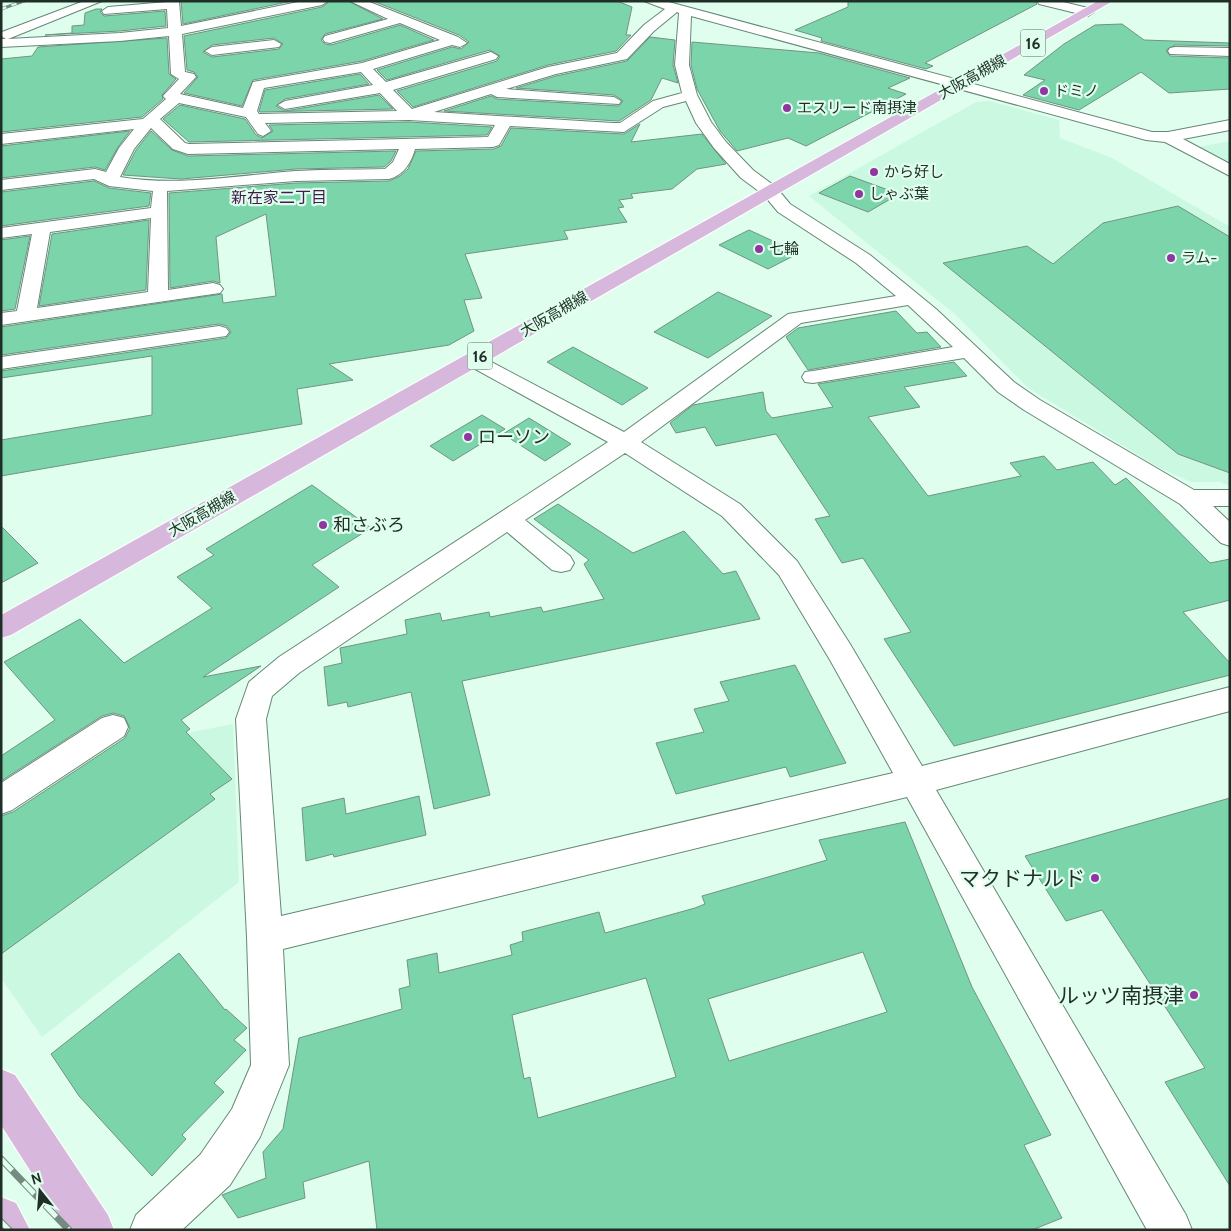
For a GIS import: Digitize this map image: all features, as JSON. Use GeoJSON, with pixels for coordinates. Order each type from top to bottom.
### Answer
{"type":"FeatureCollection","features":[{"type":"Feature","properties":{"kind":"main road","name":"大阪高槻線"},"geometry":{"type":"LineString","coordinates":[[1,628],[1107,1]]}},
{"type":"Feature","properties":{"kind":"main road"},"geometry":{"type":"LineString","coordinates":[[1,1089],[93,1230]]}},
{"type":"Feature","properties":{"kind":"main road"},"geometry":{"type":"LineString","coordinates":[[1,1218],[9,1230]]}},
{"type":"Feature","properties":{"kind":"street"},"geometry":{"type":"LineString","coordinates":[[1,37],[97,1],[109,4],[107,27]]}},
{"type":"Feature","properties":{"kind":"street"},"geometry":{"type":"LineString","coordinates":[[88,28],[209,25],[267,9],[295,7],[322,1]]}},
{"type":"Feature","properties":{"kind":"street"},"geometry":{"type":"LineString","coordinates":[[252,115],[383,88],[496,58],[356,1]]}},
{"type":"Feature","properties":{"kind":"street"},"geometry":{"type":"LineString","coordinates":[[650,1],[1152,137],[1168,138],[1230,125]]}},
{"type":"Feature","properties":{"kind":"street"},"geometry":{"type":"LineString","coordinates":[[1047,2],[1088,12]]}},
{"type":"Feature","properties":{"kind":"street"},"geometry":{"type":"LineString","coordinates":[[108,11],[173,3],[178,74],[189,77],[170,96],[252,115],[409,115],[504,123],[613,128],[624,127],[658,104],[690,95]]}},
{"type":"Feature","properties":{"kind":"street"},"geometry":{"type":"LineString","coordinates":[[409,115],[537,74],[622,56],[674,6]]}},
{"type":"Feature","properties":{"kind":"street"},"geometry":{"type":"LineString","coordinates":[[674,6],[682,65],[690,95],[704,123],[720,145],[747,174],[770,191],[784,208],[863,258],[911,299],[1006,387],[1032,405],[1189,498],[1230,538]]}},
{"type":"Feature","properties":{"kind":"street"},"geometry":{"type":"LineString","coordinates":[[295,7],[310,15]]}},
{"type":"Feature","properties":{"kind":"street"},"geometry":{"type":"LineString","coordinates":[[267,9],[274,28],[275,59]]}},
{"type":"Feature","properties":{"kind":"street"},"geometry":{"type":"LineString","coordinates":[[322,26],[332,43],[401,19]]}},
{"type":"Feature","properties":{"kind":"street"},"geometry":{"type":"LineString","coordinates":[[1,43],[33,45],[120,37],[174,25]]}},
{"type":"Feature","properties":{"kind":"street"},"geometry":{"type":"LineString","coordinates":[[209,25],[215,68]]}},
{"type":"Feature","properties":{"kind":"street"},"geometry":{"type":"LineString","coordinates":[[261,179],[275,149],[252,115],[258,85],[364,67],[454,40]]}},
{"type":"Feature","properties":{"kind":"street"},"geometry":{"type":"LineString","coordinates":[[177,56],[274,44]]}},
{"type":"Feature","properties":{"kind":"street"},"geometry":{"type":"LineString","coordinates":[[1175,50],[1230,52]]}},
{"type":"Feature","properties":{"kind":"street"},"geometry":{"type":"LineString","coordinates":[[364,67],[409,115]]}},
{"type":"Feature","properties":{"kind":"street"},"geometry":{"type":"LineString","coordinates":[[519,67],[537,74]]}},
{"type":"Feature","properties":{"kind":"street"},"geometry":{"type":"LineString","coordinates":[[553,70],[607,73]]}},
{"type":"Feature","properties":{"kind":"street"},"geometry":{"type":"LineString","coordinates":[[481,91],[614,101]]}},
{"type":"Feature","properties":{"kind":"street"},"geometry":{"type":"LineString","coordinates":[[109,181],[127,148],[149,121],[176,98]]}},
{"type":"Feature","properties":{"kind":"street"},"geometry":{"type":"LineString","coordinates":[[7,138],[149,121],[178,146],[188,149],[493,142],[504,123]]}},
{"type":"Feature","properties":{"kind":"street"},"geometry":{"type":"LineString","coordinates":[[7,138],[15,122]]}},
{"type":"Feature","properties":{"kind":"street"},"geometry":{"type":"LineString","coordinates":[[1168,138],[1230,171]]}},
{"type":"Feature","properties":{"kind":"street"},"geometry":{"type":"LineString","coordinates":[[1,185],[95,174],[109,181],[160,186],[261,179],[389,174],[398,169],[402,164],[408,144]]}},
{"type":"Feature","properties":{"kind":"street"},"geometry":{"type":"LineString","coordinates":[[158,297],[160,186]]}},
{"type":"Feature","properties":{"kind":"street"},"geometry":{"type":"LineString","coordinates":[[1,233],[159,212]]}},
{"type":"Feature","properties":{"kind":"street"},"geometry":{"type":"LineString","coordinates":[[26,316],[42,228]]}},
{"type":"Feature","properties":{"kind":"street"},"geometry":{"type":"LineString","coordinates":[[1,319],[213,289]]}},
{"type":"Feature","properties":{"kind":"street"},"geometry":{"type":"LineString","coordinates":[[151,1230],[215,1170],[246,1123],[270,1065],[265,937],[251,719],[259,690],[289,664],[625,442],[796,318],[911,299]]}},
{"type":"Feature","properties":{"kind":"street"},"geometry":{"type":"LineString","coordinates":[[1,363],[219,332]]}},
{"type":"Feature","properties":{"kind":"street"},"geometry":{"type":"LineString","coordinates":[[813,377],[968,351]]}},
{"type":"Feature","properties":{"kind":"street"},"geometry":{"type":"LineString","coordinates":[[473,360],[625,442],[731,510],[788,568],[840,652],[1171,1230]]}},
{"type":"Feature","properties":{"kind":"street"},"geometry":{"type":"LineString","coordinates":[[1189,498],[1230,498]]}},
{"type":"Feature","properties":{"kind":"street"},"geometry":{"type":"LineString","coordinates":[[508,519],[561,563]]}},
{"type":"Feature","properties":{"kind":"street"},"geometry":{"type":"LineString","coordinates":[[265,937],[914,782],[1230,699]]}},
{"type":"Feature","properties":{"kind":"street"},"geometry":{"type":"LineString","coordinates":[[1,800],[113,727]]}},
{"type":"Feature","properties":{"kind":"shaded area"},"geometry":{"type":"Polygon","coordinates":[[[989,101],[1059,120],[1060,138],[1112,158],[1230,227],[1230,486],[1220,482],[1191,482],[1158,467],[1028,388],[956,315],[809,196],[976,102],[989,101]]]}},
{"type":"Feature","properties":{"kind":"shaded area"},"geometry":{"type":"Polygon","coordinates":[[[1230,141],[1230,167],[1194,148],[1230,141]]]}},
{"type":"Feature","properties":{"kind":"shaded area"},"geometry":{"type":"Polygon","coordinates":[[[233,724],[239,882],[42,1037],[1,978],[1,861],[192,732],[233,724]]]}},
{"type":"Feature","properties":{"kind":"building"},"geometry":{"type":"Polygon","coordinates":[[[181,1],[292,1],[183,24],[181,1]]]}},
{"type":"Feature","properties":{"kind":"building"},"geometry":{"type":"Polygon","coordinates":[[[330,1],[348,1],[383,19],[325,34],[321,40],[325,44],[331,45],[400,25],[434,40],[362,61],[253,80],[242,106],[184,93],[198,77],[194,72],[187,70],[184,36],[322,7],[330,1]],[[274,38],[212,45],[203,52],[212,57],[279,49],[283,44],[274,38]]]}},
{"type":"Feature","properties":{"kind":"building"},"geometry":{"type":"Polygon","coordinates":[[[373,1],[617,1],[632,7],[626,35],[631,35],[616,51],[548,65],[413,107],[397,91],[497,61],[500,56],[490,50],[387,80],[377,70],[452,47],[461,49],[469,42],[459,35],[373,1]]]}},
{"type":"Feature","properties":{"kind":"building"},"geometry":{"type":"Polygon","coordinates":[[[848,1],[1035,1],[1037,4],[925,63],[933,66],[926,69],[821,41],[822,38],[795,30],[848,7],[848,1]]]}},
{"type":"Feature","properties":{"kind":"building"},"geometry":{"type":"Polygon","coordinates":[[[102,9],[100,12],[104,16],[165,11],[166,26],[120,31],[45,35],[72,33],[72,26],[84,25],[85,13],[102,9]]]}},
{"type":"Feature","properties":{"kind":"building"},"geometry":{"type":"Polygon","coordinates":[[[1122,24],[1144,40],[1230,43],[1230,46],[1175,45],[1166,50],[1170,56],[1230,58],[1230,89],[1169,93],[1141,72],[1079,110],[1023,95],[1045,80],[1024,75],[1064,44],[1095,25],[1122,24]]]}},
{"type":"Feature","properties":{"kind":"building"},"geometry":{"type":"Polygon","coordinates":[[[650,37],[675,40],[673,65],[678,83],[662,78],[651,100],[619,121],[444,111],[491,96],[497,99],[619,106],[623,101],[614,95],[516,88],[556,76],[627,61],[650,37]]]}},
{"type":"Feature","properties":{"kind":"building"},"geometry":{"type":"Polygon","coordinates":[[[167,38],[169,74],[176,79],[162,95],[163,99],[142,117],[1,132],[1,59],[32,56],[38,47],[167,38]]]}},
{"type":"Feature","properties":{"kind":"building"},"geometry":{"type":"Polygon","coordinates":[[[692,42],[819,53],[910,78],[888,88],[906,94],[806,146],[788,138],[737,151],[720,131],[697,89],[691,65],[692,42]]]}},
{"type":"Feature","properties":{"kind":"building"},"geometry":{"type":"Polygon","coordinates":[[[360,74],[369,84],[285,99],[276,106],[285,111],[379,95],[393,109],[260,112],[259,111],[265,90],[360,74]]]}},
{"type":"Feature","properties":{"kind":"building"},"geometry":{"type":"Polygon","coordinates":[[[180,105],[245,119],[256,135],[262,138],[273,131],[269,125],[409,122],[492,127],[487,135],[189,142],[163,119],[180,105]]]}},
{"type":"Feature","properties":{"kind":"building"},"geometry":{"type":"Polygon","coordinates":[[[640,124],[631,142],[702,134],[726,164],[697,169],[672,189],[631,194],[633,198],[619,200],[624,207],[618,208],[627,222],[564,231],[568,239],[465,254],[482,298],[464,300],[474,331],[449,345],[329,364],[353,380],[297,389],[302,424],[1,476],[1,440],[152,415],[152,356],[1,378],[1,371],[226,338],[231,332],[227,326],[219,324],[1,355],[1,327],[222,294],[223,303],[276,296],[266,214],[216,237],[220,283],[213,281],[170,288],[169,193],[296,183],[389,181],[400,176],[408,169],[416,151],[494,149],[501,146],[511,128],[624,134],[640,124]]]}},
{"type":"Feature","properties":{"kind":"building"},"geometry":{"type":"Polygon","coordinates":[[[130,131],[105,170],[95,167],[1,178],[1,146],[130,131]]]}},
{"type":"Feature","properties":{"kind":"building"},"geometry":{"type":"Polygon","coordinates":[[[151,131],[172,150],[188,156],[396,151],[391,161],[384,167],[296,169],[181,179],[123,175],[136,150],[151,131]]]}},
{"type":"Feature","properties":{"kind":"building","name":"しゃぶ葉"},"geometry":{"type":"Polygon","coordinates":[[[850,176],[899,194],[868,212],[819,193],[850,176]]]}},
{"type":"Feature","properties":{"kind":"building"},"geometry":{"type":"Polygon","coordinates":[[[94,181],[109,188],[151,193],[149,206],[1,226],[1,192],[94,181]]]}},
{"type":"Feature","properties":{"kind":"building"},"geometry":{"type":"Polygon","coordinates":[[[1178,206],[1230,237],[1230,473],[1178,454],[943,263],[1027,246],[1053,264],[1103,223],[1178,206]]]}},
{"type":"Feature","properties":{"kind":"building"},"geometry":{"type":"Polygon","coordinates":[[[149,220],[146,290],[39,306],[52,234],[149,220]]]}},
{"type":"Feature","properties":{"kind":"building","name":"七輪"},"geometry":{"type":"Polygon","coordinates":[[[749,230],[799,253],[768,269],[719,245],[749,230]]]}},
{"type":"Feature","properties":{"kind":"building"},"geometry":{"type":"Polygon","coordinates":[[[30,236],[15,309],[1,311],[1,240],[30,236]]]}},
{"type":"Feature","properties":{"kind":"building"},"geometry":{"type":"Polygon","coordinates":[[[718,292],[772,316],[708,358],[654,332],[718,292]]]}},
{"type":"Feature","properties":{"kind":"building"},"geometry":{"type":"Polygon","coordinates":[[[896,311],[917,333],[927,332],[941,347],[808,370],[786,337],[798,328],[896,311]]]}},
{"type":"Feature","properties":{"kind":"building"},"geometry":{"type":"Polygon","coordinates":[[[573,347],[648,388],[622,405],[547,362],[573,347]]]}},
{"type":"Feature","properties":{"kind":"building"},"geometry":{"type":"Polygon","coordinates":[[[954,362],[967,376],[904,387],[920,407],[868,417],[928,496],[1021,476],[1010,463],[1044,456],[1057,470],[1093,462],[1115,485],[1126,478],[1210,563],[1230,559],[1230,600],[1183,612],[1230,663],[1230,675],[954,746],[884,639],[911,632],[863,558],[842,563],[815,519],[830,516],[776,434],[716,446],[705,427],[676,433],[670,423],[693,405],[763,392],[766,411],[772,418],[833,407],[818,384],[954,362]]]}},
{"type":"Feature","properties":{"kind":"building","name":"ローソン"},"geometry":{"type":"Polygon","coordinates":[[[482,415],[505,429],[453,461],[430,446],[482,415]]]}},
{"type":"Feature","properties":{"kind":"building"},"geometry":{"type":"Polygon","coordinates":[[[529,418],[571,444],[545,461],[503,434],[529,418]]]}},
{"type":"Feature","properties":{"kind":"building"},"geometry":{"type":"Polygon","coordinates":[[[312,485],[371,528],[312,565],[339,587],[203,677],[261,666],[181,720],[190,729],[186,732],[232,779],[210,794],[215,799],[1,954],[1,816],[13,812],[125,738],[130,728],[124,716],[113,713],[102,716],[1,781],[1,756],[55,720],[4,662],[80,619],[124,663],[212,608],[177,577],[214,555],[206,549],[312,485]]]}},
{"type":"Feature","properties":{"kind":"building"},"geometry":{"type":"Polygon","coordinates":[[[558,504],[633,553],[684,531],[723,574],[736,571],[760,619],[462,681],[490,795],[434,809],[411,692],[348,707],[347,702],[328,706],[324,667],[342,663],[340,648],[407,634],[405,620],[440,613],[442,621],[489,612],[490,617],[541,607],[543,612],[604,599],[584,564],[589,560],[534,519],[558,504]]]}},
{"type":"Feature","properties":{"kind":"building"},"geometry":{"type":"Polygon","coordinates":[[[1,526],[38,563],[1,583],[1,526]]]}},
{"type":"Feature","properties":{"kind":"building"},"geometry":{"type":"Polygon","coordinates":[[[795,665],[846,763],[790,777],[786,767],[676,794],[656,743],[704,732],[694,709],[729,701],[720,682],[795,665]]]}},
{"type":"Feature","properties":{"kind":"building"},"geometry":{"type":"Polygon","coordinates":[[[419,796],[426,835],[334,857],[333,854],[306,861],[302,808],[344,798],[346,814],[419,796]]]}},
{"type":"Feature","properties":{"kind":"building","name":"ルッツ南摂津"},"geometry":{"type":"Polygon","coordinates":[[[1230,798],[1230,1186],[1165,1082],[1205,1068],[1102,910],[1066,921],[1025,856],[1230,798]]]}},
{"type":"Feature","properties":{"kind":"building"},"geometry":{"type":"Polygon","coordinates":[[[905,822],[972,987],[1051,1135],[1024,1145],[1062,1218],[1032,1230],[377,1230],[369,1161],[303,1182],[305,1198],[238,1218],[222,1195],[266,1178],[263,1152],[283,1129],[299,1038],[402,1009],[399,989],[410,986],[407,960],[437,953],[439,973],[512,955],[510,945],[523,941],[522,932],[599,912],[605,933],[695,908],[705,904],[702,896],[827,860],[819,840],[905,822]],[[863,952],[708,999],[729,1061],[887,1012],[863,952]],[[646,978],[512,1015],[524,1079],[530,1077],[538,1118],[676,1077],[646,978]]]}},
{"type":"Feature","properties":{"kind":"building"},"geometry":{"type":"Polygon","coordinates":[[[179,953],[225,1010],[247,1028],[234,1040],[246,1050],[214,1083],[224,1092],[182,1135],[186,1139],[152,1176],[79,1096],[51,1054],[179,953]]]}},
{"type":"Feature","properties":{"kind":"railway"},"geometry":{"type":"LineString","coordinates":[[1,9],[24,1]]}},
{"type":"Feature","properties":{"kind":"railway"},"geometry":{"type":"LineString","coordinates":[[1,1159],[69,1230]]}},
{"type":"Feature","properties":{"kind":"railway"},"geometry":{"type":"LineString","coordinates":[[1,1222],[9,1230]]}},
{"type":"Feature","properties":{"kind":"place","name":"ドミノ"},"geometry":{"type":"Point","coordinates":[1044,91]}},
{"type":"Feature","properties":{"kind":"place","name":"エスリード南摂津"},"geometry":{"type":"Point","coordinates":[787,108]}},
{"type":"Feature","properties":{"kind":"place","name":"から好し"},"geometry":{"type":"Point","coordinates":[874,172]}},
{"type":"Feature","properties":{"kind":"place","name":"しゃぶ葉"},"geometry":{"type":"Point","coordinates":[859,194]}},
{"type":"Feature","properties":{"kind":"place","name":"七輪"},"geometry":{"type":"Point","coordinates":[759,249]}},
{"type":"Feature","properties":{"kind":"place","name":"ラム−"},"geometry":{"type":"Point","coordinates":[1171,258]}},
{"type":"Feature","properties":{"kind":"place","name":"ローソン"},"geometry":{"type":"Point","coordinates":[468,437]}},
{"type":"Feature","properties":{"kind":"place","name":"和さぶろ"},"geometry":{"type":"Point","coordinates":[323,525]}},
{"type":"Feature","properties":{"kind":"place","name":"マクドナルド"},"geometry":{"type":"Point","coordinates":[1095,878]}},
{"type":"Feature","properties":{"kind":"place","name":"ルッツ南摂津"},"geometry":{"type":"Point","coordinates":[1194,995]}},
{"type":"Feature","properties":{"kind":"district","name":"新在家二丁目"},"geometry":{"type":"Point","coordinates":[279,197]}}]}
